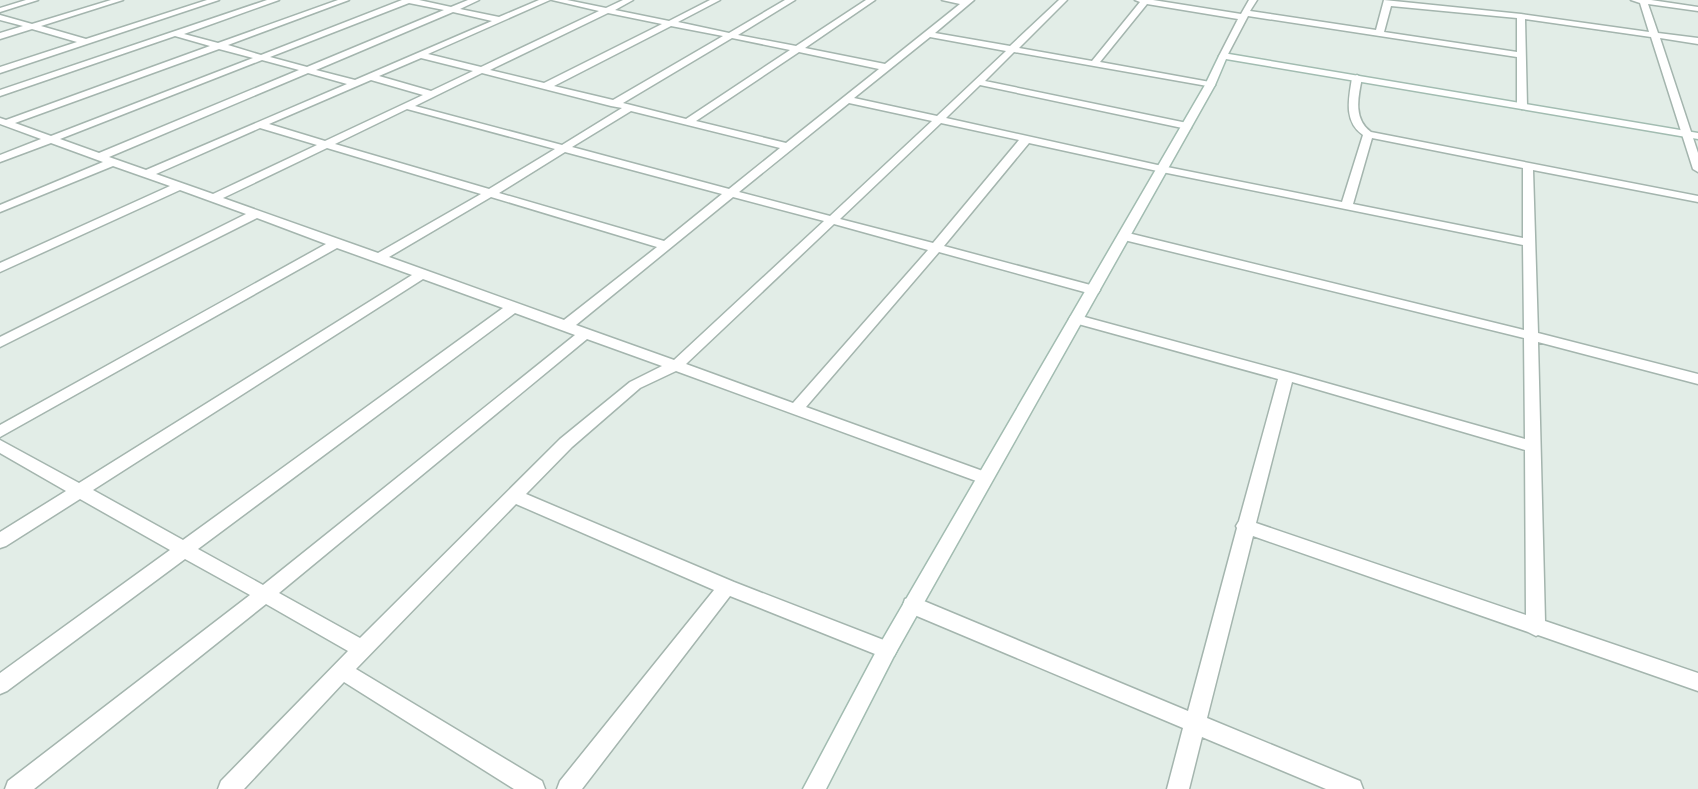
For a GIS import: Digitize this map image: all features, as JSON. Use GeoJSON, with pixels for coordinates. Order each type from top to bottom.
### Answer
{"type":"FeatureCollection","features":[{"type":"Feature","properties":{"kind":"street"},"geometry":{"type":"LineString","coordinates":[[0,10],[34,0]]}},
{"type":"Feature","properties":{"kind":"street"},"geometry":{"type":"LineString","coordinates":[[0,36],[119,0]]}},
{"type":"Feature","properties":{"kind":"street"},"geometry":{"type":"LineString","coordinates":[[0,70],[215,0]]}},
{"type":"Feature","properties":{"kind":"street"},"geometry":{"type":"LineString","coordinates":[[0,93],[275,0]]}},
{"type":"Feature","properties":{"kind":"street"},"geometry":{"type":"LineString","coordinates":[[3,122],[345,0]]}},
{"type":"Feature","properties":{"kind":"street"},"geometry":{"type":"LineString","coordinates":[[0,159],[408,0],[500,20]]}},
{"type":"Feature","properties":{"kind":"street"},"geometry":{"type":"LineString","coordinates":[[99,157],[475,0]]}},
{"type":"Feature","properties":{"kind":"street"},"geometry":{"type":"LineString","coordinates":[[147,174],[546,0]]}},
{"type":"Feature","properties":{"kind":"street"},"geometry":{"type":"LineString","coordinates":[[556,0],[885,67]]}},
{"type":"Feature","properties":{"kind":"street"},"geometry":{"type":"LineString","coordinates":[[214,198],[629,0]]}},
{"type":"Feature","properties":{"kind":"street"},"geometry":{"type":"LineString","coordinates":[[546,86],[716,0]]}},
{"type":"Feature","properties":{"kind":"street"},"geometry":{"type":"LineString","coordinates":[[614,104],[790,0]]}},
{"type":"Feature","properties":{"kind":"street"},"geometry":{"type":"LineString","coordinates":[[688,122],[872,0]]}},
{"type":"Feature","properties":{"kind":"street"},"geometry":{"type":"LineString","coordinates":[[946,0],[968,2]]}},
{"type":"Feature","properties":{"kind":"street"},"geometry":{"type":"LineString","coordinates":[[229,789],[362,649],[566,443],[635,385],[676,366],[939,120],[1063,0]]}},
{"type":"Feature","properties":{"kind":"street"},"geometry":{"type":"LineString","coordinates":[[1094,64],[1143,0],[1522,55]]}},
{"type":"Feature","properties":{"kind":"street"},"geometry":{"type":"LineString","coordinates":[[814,789],[912,605],[1210,86],[1223,56],[1253,0]]}},
{"type":"Feature","properties":{"kind":"street"},"geometry":{"type":"LineString","coordinates":[[1633,0],[1698,9]]}},
{"type":"Feature","properties":{"kind":"street"},"geometry":{"type":"LineString","coordinates":[[1643,1],[1656,34],[1698,169]]}},
{"type":"Feature","properties":{"kind":"street"},"geometry":{"type":"LineString","coordinates":[[566,326],[968,2]]}},
{"type":"Feature","properties":{"kind":"street"},"geometry":{"type":"LineString","coordinates":[[1380,33],[1388,2],[1521,16],[1698,41]]}},
{"type":"Feature","properties":{"kind":"street"},"geometry":{"type":"LineString","coordinates":[[1521,16],[1522,106]]}},
{"type":"Feature","properties":{"kind":"street"},"geometry":{"type":"LineString","coordinates":[[0,17],[86,42]]}},
{"type":"Feature","properties":{"kind":"street"},"geometry":{"type":"LineString","coordinates":[[138,25],[355,84]]}},
{"type":"Feature","properties":{"kind":"street"},"geometry":{"type":"LineString","coordinates":[[928,34],[1210,86]]}},
{"type":"Feature","properties":{"kind":"street"},"geometry":{"type":"LineString","coordinates":[[420,55],[788,147]]}},
{"type":"Feature","properties":{"kind":"street"},"geometry":{"type":"LineString","coordinates":[[1223,56],[1698,136]]}},
{"type":"Feature","properties":{"kind":"street"},"geometry":{"type":"LineString","coordinates":[[370,77],[432,94]]}},
{"type":"Feature","properties":{"kind":"street"},"geometry":{"type":"LineString","coordinates":[[1357,78],[1353,101],[1354,116],[1361,130],[1368,134],[1698,199]]}},
{"type":"Feature","properties":{"kind":"street"},"geometry":{"type":"LineString","coordinates":[[977,82],[1187,126]]}},
{"type":"Feature","properties":{"kind":"street"},"geometry":{"type":"LineString","coordinates":[[846,99],[1162,169],[1530,243]]}},
{"type":"Feature","properties":{"kind":"street"},"geometry":{"type":"LineString","coordinates":[[406,106],[1093,290]]}},
{"type":"Feature","properties":{"kind":"street"},"geometry":{"type":"LineString","coordinates":[[380,258],[629,108]]}},
{"type":"Feature","properties":{"kind":"street"},"geometry":{"type":"LineString","coordinates":[[3,122],[985,478]]}},
{"type":"Feature","properties":{"kind":"street"},"geometry":{"type":"LineString","coordinates":[[260,125],[667,246]]}},
{"type":"Feature","properties":{"kind":"street"},"geometry":{"type":"LineString","coordinates":[[1347,205],[1368,134]]}},
{"type":"Feature","properties":{"kind":"street"},"geometry":{"type":"LineString","coordinates":[[796,409],[936,248],[1026,139]]}},
{"type":"Feature","properties":{"kind":"street"},"geometry":{"type":"LineString","coordinates":[[0,209],[114,162]]}},
{"type":"Feature","properties":{"kind":"street"},"geometry":{"type":"LineString","coordinates":[[1528,166],[1536,628]]}},
{"type":"Feature","properties":{"kind":"street"},"geometry":{"type":"LineString","coordinates":[[0,268],[180,186]]}},
{"type":"Feature","properties":{"kind":"street"},"geometry":{"type":"LineString","coordinates":[[0,343],[256,214]]}},
{"type":"Feature","properties":{"kind":"street"},"geometry":{"type":"LineString","coordinates":[[1124,236],[1532,336],[1698,379]]}},
{"type":"Feature","properties":{"kind":"street"},"geometry":{"type":"LineString","coordinates":[[0,432],[336,243]]}},
{"type":"Feature","properties":{"kind":"street"},"geometry":{"type":"LineString","coordinates":[[0,541],[422,274]]}},
{"type":"Feature","properties":{"kind":"street"},"geometry":{"type":"LineString","coordinates":[[0,685],[514,307]]}},
{"type":"Feature","properties":{"kind":"street"},"geometry":{"type":"LineString","coordinates":[[1076,319],[1286,376],[1534,447]]}},
{"type":"Feature","properties":{"kind":"street"},"geometry":{"type":"LineString","coordinates":[[16,789],[265,594],[586,333]]}},
{"type":"Feature","properties":{"kind":"street"},"geometry":{"type":"LineString","coordinates":[[1178,789],[1286,376]]}},
{"type":"Feature","properties":{"kind":"street"},"geometry":{"type":"LineString","coordinates":[[0,446],[82,490],[362,649]]}},
{"type":"Feature","properties":{"kind":"street"},"geometry":{"type":"LineString","coordinates":[[513,495],[727,587],[887,650]]}},
{"type":"Feature","properties":{"kind":"street"},"geometry":{"type":"LineString","coordinates":[[1246,526],[1536,628],[1698,682]]}},
{"type":"Feature","properties":{"kind":"street"},"geometry":{"type":"LineString","coordinates":[[568,789],[727,587]]}},
{"type":"Feature","properties":{"kind":"street"},"geometry":{"type":"LineString","coordinates":[[912,605],[1352,789]]}},
{"type":"Feature","properties":{"kind":"street"},"geometry":{"type":"LineString","coordinates":[[343,671],[534,789]]}}]}
